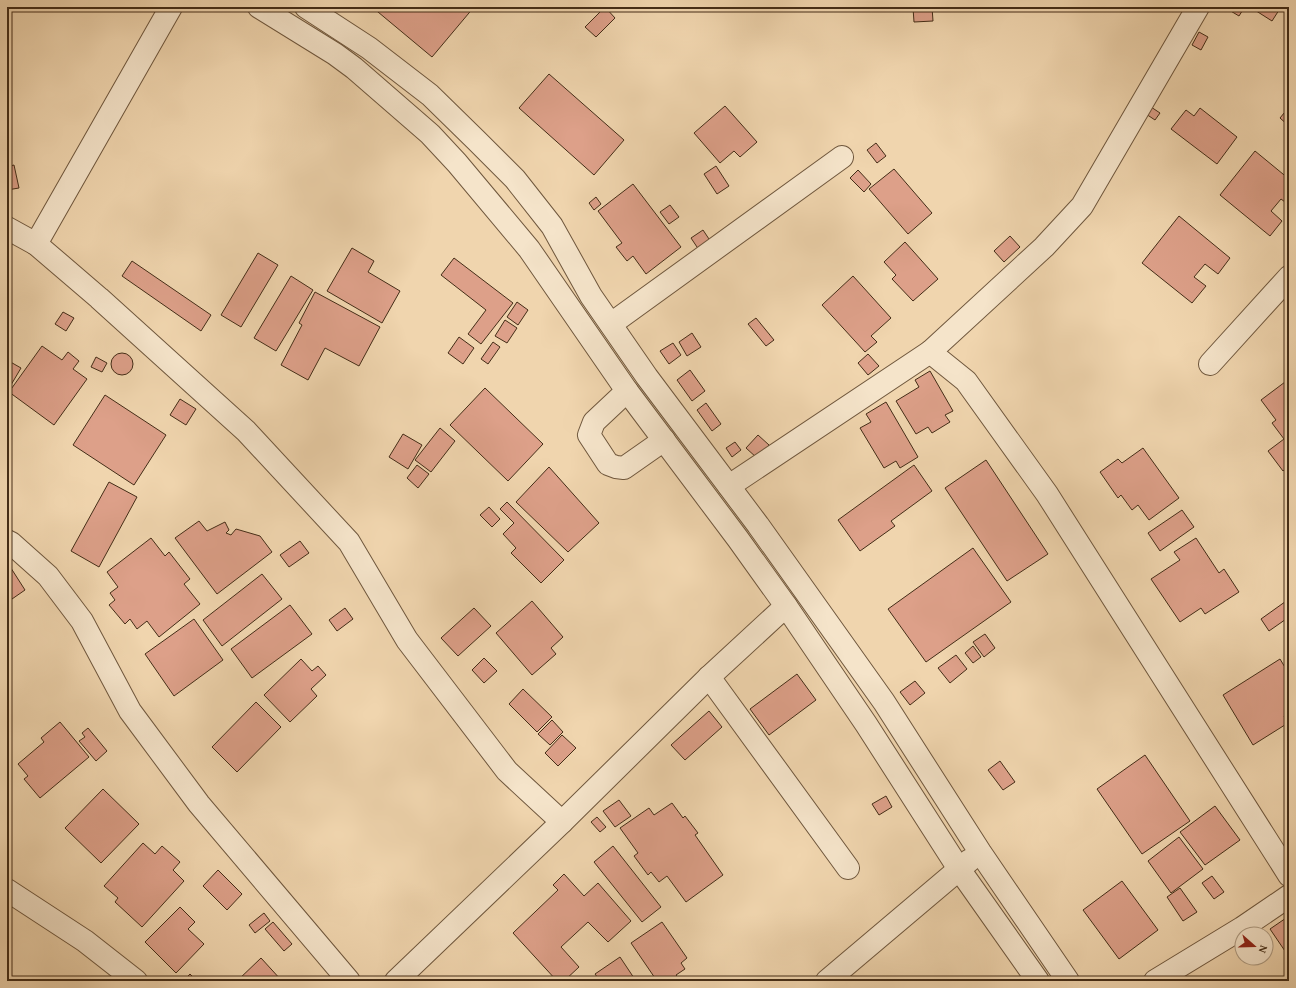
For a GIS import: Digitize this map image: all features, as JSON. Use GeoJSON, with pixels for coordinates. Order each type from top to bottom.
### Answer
{"type":"FeatureCollection","features":[{"type":"Feature","properties":{"kind":"street"},"geometry":{"type":"LineString","coordinates":[[36,244],[171,7]]}},
{"type":"Feature","properties":{"kind":"street"},"geometry":{"type":"LineString","coordinates":[[259,7],[354,68],[430,134],[457,163],[529,249],[627,391],[738,539],[786,606],[866,724],[959,869],[1038,981]]}},
{"type":"Feature","properties":{"kind":"street"},"geometry":{"type":"LineString","coordinates":[[306,7],[369,48],[430,95],[515,179],[552,226],[591,296],[647,377],[799,581],[884,702],[980,852],[1068,981]]}},
{"type":"Feature","properties":{"kind":"street"},"geometry":{"type":"LineString","coordinates":[[729,486],[930,352],[1044,247],[1082,206],[1198,7]]}},
{"type":"Feature","properties":{"kind":"street"},"geometry":{"type":"LineString","coordinates":[[611,324],[842,157]]}},
{"type":"Feature","properties":{"kind":"street"},"geometry":{"type":"LineString","coordinates":[[7,228],[36,244],[99,298],[246,431],[349,542],[408,640],[507,771],[562,822]]}},
{"type":"Feature","properties":{"kind":"street"},"geometry":{"type":"LineString","coordinates":[[1210,364],[1289,277]]}},
{"type":"Feature","properties":{"kind":"street"},"geometry":{"type":"LineString","coordinates":[[930,352],[966,381],[1047,494],[1289,875]]}},
{"type":"Feature","properties":{"kind":"street"},"geometry":{"type":"LineString","coordinates":[[627,391],[594,422],[589,435],[608,464],[624,468],[664,440]]}},
{"type":"Feature","properties":{"kind":"street"},"geometry":{"type":"LineString","coordinates":[[7,541],[48,576],[82,621],[130,711],[199,804],[349,981]]}},
{"type":"Feature","properties":{"kind":"street"},"geometry":{"type":"LineString","coordinates":[[396,981],[562,822],[709,677],[786,606]]}},
{"type":"Feature","properties":{"kind":"street"},"geometry":{"type":"LineString","coordinates":[[709,677],[848,868]]}},
{"type":"Feature","properties":{"kind":"street"},"geometry":{"type":"LineString","coordinates":[[827,981],[980,852]]}},
{"type":"Feature","properties":{"kind":"street"},"geometry":{"type":"LineString","coordinates":[[7,890],[85,941],[136,981]]}},
{"type":"Feature","properties":{"kind":"street"},"geometry":{"type":"LineString","coordinates":[[1155,981],[1242,928],[1289,896]]}},
{"type":"Feature","properties":{"kind":"building"},"geometry":{"type":"Polygon","coordinates":[[[372,7],[474,7],[432,57],[372,7]]]}},
{"type":"Feature","properties":{"kind":"building"},"geometry":{"type":"Polygon","coordinates":[[[605,7],[615,18],[596,37],[585,27],[605,7]]]}},
{"type":"Feature","properties":{"kind":"building"},"geometry":{"type":"Polygon","coordinates":[[[932,7],[933,21],[914,22],[913,8],[932,7]]]}},
{"type":"Feature","properties":{"kind":"building"},"geometry":{"type":"Polygon","coordinates":[[[1224,7],[1242,7],[1244,8],[1239,16],[1224,7]]]}},
{"type":"Feature","properties":{"kind":"building"},"geometry":{"type":"Polygon","coordinates":[[[1250,7],[1281,7],[1272,21],[1250,7]]]}},
{"type":"Feature","properties":{"kind":"building"},"geometry":{"type":"Polygon","coordinates":[[[1199,32],[1208,37],[1201,50],[1192,45],[1199,32]]]}},
{"type":"Feature","properties":{"kind":"building"},"geometry":{"type":"Polygon","coordinates":[[[549,74],[624,140],[594,175],[519,108],[549,74]]]}},
{"type":"Feature","properties":{"kind":"building"},"geometry":{"type":"Polygon","coordinates":[[[725,106],[757,142],[740,157],[734,151],[720,163],[694,133],[725,106]]]}},
{"type":"Feature","properties":{"kind":"building"},"geometry":{"type":"Polygon","coordinates":[[[1151,107],[1160,113],[1155,120],[1146,114],[1151,107]]]}},
{"type":"Feature","properties":{"kind":"building"},"geometry":{"type":"Polygon","coordinates":[[[1289,107],[1289,126],[1280,118],[1289,107]]]}},
{"type":"Feature","properties":{"kind":"building"},"geometry":{"type":"Polygon","coordinates":[[[1200,108],[1237,137],[1217,164],[1171,129],[1186,110],[1194,116],[1200,108]]]}},
{"type":"Feature","properties":{"kind":"building"},"geometry":{"type":"Polygon","coordinates":[[[876,143],[886,156],[877,163],[867,150],[876,143]]]}},
{"type":"Feature","properties":{"kind":"building"},"geometry":{"type":"Polygon","coordinates":[[[1255,151],[1289,179],[1289,205],[1281,199],[1271,211],[1282,221],[1270,236],[1220,195],[1255,151]]]}},
{"type":"Feature","properties":{"kind":"building"},"geometry":{"type":"Polygon","coordinates":[[[14,165],[19,188],[7,190],[7,167],[14,165]]]}},
{"type":"Feature","properties":{"kind":"building"},"geometry":{"type":"Polygon","coordinates":[[[716,166],[729,186],[717,194],[704,174],[716,166]]]}},
{"type":"Feature","properties":{"kind":"building"},"geometry":{"type":"Polygon","coordinates":[[[894,169],[932,213],[908,234],[869,189],[894,169]]]}},
{"type":"Feature","properties":{"kind":"building"},"geometry":{"type":"Polygon","coordinates":[[[858,170],[871,184],[864,192],[850,178],[858,170]]]}},
{"type":"Feature","properties":{"kind":"building"},"geometry":{"type":"Polygon","coordinates":[[[633,184],[681,247],[646,274],[633,256],[627,261],[616,247],[622,243],[598,211],[633,184]]]}},
{"type":"Feature","properties":{"kind":"building"},"geometry":{"type":"Polygon","coordinates":[[[596,197],[601,204],[594,210],[589,203],[596,197]]]}},
{"type":"Feature","properties":{"kind":"building"},"geometry":{"type":"Polygon","coordinates":[[[670,205],[679,217],[669,224],[660,212],[670,205]]]}},
{"type":"Feature","properties":{"kind":"building"},"geometry":{"type":"Polygon","coordinates":[[[1179,216],[1230,258],[1218,274],[1205,264],[1194,277],[1206,286],[1192,303],[1142,263],[1179,216]]]}},
{"type":"Feature","properties":{"kind":"building"},"geometry":{"type":"Polygon","coordinates":[[[703,230],[711,242],[699,250],[691,238],[703,230]]]}},
{"type":"Feature","properties":{"kind":"building"},"geometry":{"type":"Polygon","coordinates":[[[1010,236],[1020,247],[1004,262],[994,251],[1010,236]]]}},
{"type":"Feature","properties":{"kind":"building"},"geometry":{"type":"Polygon","coordinates":[[[905,242],[938,279],[913,301],[892,279],[896,275],[884,262],[905,242]]]}},
{"type":"Feature","properties":{"kind":"building"},"geometry":{"type":"Polygon","coordinates":[[[352,248],[374,261],[368,272],[400,291],[382,323],[327,291],[352,248]]]}},
{"type":"Feature","properties":{"kind":"building"},"geometry":{"type":"Polygon","coordinates":[[[258,253],[278,265],[241,327],[221,315],[258,253]]]}},
{"type":"Feature","properties":{"kind":"building"},"geometry":{"type":"Polygon","coordinates":[[[454,258],[513,303],[481,344],[468,334],[486,310],[441,275],[454,258]]]}},
{"type":"Feature","properties":{"kind":"building"},"geometry":{"type":"Polygon","coordinates":[[[132,261],[211,315],[201,331],[122,276],[132,261]]]}},
{"type":"Feature","properties":{"kind":"building"},"geometry":{"type":"Polygon","coordinates":[[[291,276],[313,290],[276,351],[254,338],[291,276]]]}},
{"type":"Feature","properties":{"kind":"building"},"geometry":{"type":"Polygon","coordinates":[[[853,276],[891,318],[871,336],[877,342],[865,352],[822,305],[853,276]]]}},
{"type":"Feature","properties":{"kind":"building"},"geometry":{"type":"Polygon","coordinates":[[[315,292],[380,327],[359,366],[325,348],[308,380],[281,365],[302,325],[299,323],[315,292]]]}},
{"type":"Feature","properties":{"kind":"building"},"geometry":{"type":"Polygon","coordinates":[[[517,302],[528,310],[518,325],[507,317],[517,302]]]}},
{"type":"Feature","properties":{"kind":"building"},"geometry":{"type":"Polygon","coordinates":[[[63,312],[74,318],[66,331],[55,324],[63,312]]]}},
{"type":"Feature","properties":{"kind":"building"},"geometry":{"type":"Polygon","coordinates":[[[756,318],[774,340],[766,346],[748,324],[756,318]]]}},
{"type":"Feature","properties":{"kind":"building"},"geometry":{"type":"Polygon","coordinates":[[[505,320],[517,328],[507,343],[495,336],[505,320]]]}},
{"type":"Feature","properties":{"kind":"building"},"geometry":{"type":"Polygon","coordinates":[[[692,333],[701,347],[687,356],[679,342],[692,333]]]}},
{"type":"Feature","properties":{"kind":"building"},"geometry":{"type":"Polygon","coordinates":[[[459,337],[474,348],[463,364],[448,353],[459,337]]]}},
{"type":"Feature","properties":{"kind":"building"},"geometry":{"type":"Polygon","coordinates":[[[493,342],[500,347],[488,364],[481,359],[493,342]]]}},
{"type":"Feature","properties":{"kind":"building"},"geometry":{"type":"Polygon","coordinates":[[[673,343],[681,355],[669,364],[660,351],[673,343]]]}},
{"type":"Feature","properties":{"kind":"building"},"geometry":{"type":"Polygon","coordinates":[[[42,346],[62,360],[68,352],[79,361],[73,369],[87,379],[54,425],[9,392],[42,346]]]}},
{"type":"Feature","properties":{"kind":"building"},"geometry":{"type":"Polygon","coordinates":[[[122,353],[130,356],[133,364],[130,372],[122,375],[114,372],[111,364],[114,356],[122,353]]]}},
{"type":"Feature","properties":{"kind":"building"},"geometry":{"type":"Polygon","coordinates":[[[868,354],[879,366],[868,375],[858,363],[868,354]]]}},
{"type":"Feature","properties":{"kind":"building"},"geometry":{"type":"Polygon","coordinates":[[[96,357],[107,363],[102,372],[91,367],[96,357]]]}},
{"type":"Feature","properties":{"kind":"building"},"geometry":{"type":"Polygon","coordinates":[[[7,360],[21,368],[8,390],[7,389],[7,360]]]}},
{"type":"Feature","properties":{"kind":"building"},"geometry":{"type":"Polygon","coordinates":[[[690,370],[705,391],[692,401],[677,380],[690,370]]]}},
{"type":"Feature","properties":{"kind":"building"},"geometry":{"type":"Polygon","coordinates":[[[930,371],[953,411],[945,415],[950,422],[932,433],[928,427],[916,434],[896,401],[919,387],[915,380],[930,371]]]}},
{"type":"Feature","properties":{"kind":"building"},"geometry":{"type":"Polygon","coordinates":[[[1289,379],[1289,466],[1283,471],[1268,451],[1284,439],[1272,423],[1276,420],[1261,400],[1289,379]]]}},
{"type":"Feature","properties":{"kind":"building"},"geometry":{"type":"Polygon","coordinates":[[[485,388],[543,444],[508,481],[450,425],[485,388]]]}},
{"type":"Feature","properties":{"kind":"building"},"geometry":{"type":"Polygon","coordinates":[[[105,395],[166,435],[134,485],[73,445],[105,395]]]}},
{"type":"Feature","properties":{"kind":"building"},"geometry":{"type":"Polygon","coordinates":[[[180,399],[196,409],[186,425],[170,415],[180,399]]]}},
{"type":"Feature","properties":{"kind":"building"},"geometry":{"type":"Polygon","coordinates":[[[886,402],[918,457],[900,468],[896,461],[884,468],[860,428],[871,422],[866,414],[886,402]]]}},
{"type":"Feature","properties":{"kind":"building"},"geometry":{"type":"Polygon","coordinates":[[[706,403],[721,424],[712,431],[697,410],[706,403]]]}},
{"type":"Feature","properties":{"kind":"building"},"geometry":{"type":"Polygon","coordinates":[[[440,428],[455,441],[431,472],[415,460],[440,428]]]}},
{"type":"Feature","properties":{"kind":"building"},"geometry":{"type":"Polygon","coordinates":[[[403,434],[422,445],[408,469],[389,457],[403,434]]]}},
{"type":"Feature","properties":{"kind":"building"},"geometry":{"type":"Polygon","coordinates":[[[758,435],[769,445],[757,458],[746,448],[758,435]]]}},
{"type":"Feature","properties":{"kind":"building"},"geometry":{"type":"Polygon","coordinates":[[[735,442],[741,450],[732,457],[726,448],[735,442]]]}},
{"type":"Feature","properties":{"kind":"building"},"geometry":{"type":"Polygon","coordinates":[[[1143,448],[1179,498],[1149,520],[1138,505],[1132,510],[1121,495],[1118,498],[1100,472],[1118,459],[1122,463],[1143,448]]]}},
{"type":"Feature","properties":{"kind":"building"},"geometry":{"type":"Polygon","coordinates":[[[986,460],[1048,554],[1007,581],[945,488],[986,460]]]}},
{"type":"Feature","properties":{"kind":"building"},"geometry":{"type":"Polygon","coordinates":[[[417,465],[429,474],[418,488],[407,478],[417,465]]]}},
{"type":"Feature","properties":{"kind":"building"},"geometry":{"type":"Polygon","coordinates":[[[914,465],[932,491],[891,521],[895,526],[860,551],[838,520],[914,465]]]}},
{"type":"Feature","properties":{"kind":"building"},"geometry":{"type":"Polygon","coordinates":[[[549,467],[599,523],[568,552],[516,502],[549,467]]]}},
{"type":"Feature","properties":{"kind":"building"},"geometry":{"type":"Polygon","coordinates":[[[109,482],[137,497],[99,567],[71,551],[109,482]]]}},
{"type":"Feature","properties":{"kind":"building"},"geometry":{"type":"Polygon","coordinates":[[[507,502],[564,560],[541,583],[511,553],[516,548],[503,534],[514,523],[500,509],[507,502]]]}},
{"type":"Feature","properties":{"kind":"building"},"geometry":{"type":"Polygon","coordinates":[[[489,507],[500,519],[492,527],[480,515],[489,507]]]}},
{"type":"Feature","properties":{"kind":"building"},"geometry":{"type":"Polygon","coordinates":[[[1182,510],[1194,527],[1160,551],[1148,533],[1182,510]]]}},
{"type":"Feature","properties":{"kind":"building"},"geometry":{"type":"Polygon","coordinates":[[[199,521],[207,531],[225,522],[229,530],[226,533],[231,535],[236,529],[260,536],[272,552],[217,594],[175,538],[199,521]]]}},
{"type":"Feature","properties":{"kind":"building"},"geometry":{"type":"Polygon","coordinates":[[[151,538],[165,556],[169,552],[190,579],[184,584],[200,604],[159,637],[147,621],[137,629],[130,619],[125,624],[109,605],[115,600],[110,593],[118,587],[107,572],[151,538]]]}},
{"type":"Feature","properties":{"kind":"building"},"geometry":{"type":"Polygon","coordinates":[[[1196,538],[1219,573],[1224,569],[1239,592],[1205,614],[1201,608],[1180,622],[1151,579],[1180,560],[1174,552],[1196,538]]]}},
{"type":"Feature","properties":{"kind":"building"},"geometry":{"type":"Polygon","coordinates":[[[300,541],[309,553],[289,567],[280,555],[300,541]]]}},
{"type":"Feature","properties":{"kind":"building"},"geometry":{"type":"Polygon","coordinates":[[[973,548],[1011,602],[926,662],[888,609],[973,548]]]}},
{"type":"Feature","properties":{"kind":"building"},"geometry":{"type":"Polygon","coordinates":[[[9,565],[25,590],[12,599],[7,591],[7,567],[9,565]]]}},
{"type":"Feature","properties":{"kind":"building"},"geometry":{"type":"Polygon","coordinates":[[[262,574],[282,599],[222,646],[203,620],[262,574]]]}},
{"type":"Feature","properties":{"kind":"building"},"geometry":{"type":"Polygon","coordinates":[[[1289,599],[1289,617],[1269,631],[1261,619],[1289,599]]]}},
{"type":"Feature","properties":{"kind":"building"},"geometry":{"type":"Polygon","coordinates":[[[532,601],[563,637],[551,648],[556,654],[532,675],[496,633],[532,601]]]}},
{"type":"Feature","properties":{"kind":"building"},"geometry":{"type":"Polygon","coordinates":[[[290,605],[312,634],[252,678],[231,649],[290,605]]]}},
{"type":"Feature","properties":{"kind":"building"},"geometry":{"type":"Polygon","coordinates":[[[345,608],[353,619],[337,631],[329,620],[345,608]]]}},
{"type":"Feature","properties":{"kind":"building"},"geometry":{"type":"Polygon","coordinates":[[[474,608],[491,626],[458,656],[441,638],[474,608]]]}},
{"type":"Feature","properties":{"kind":"building"},"geometry":{"type":"Polygon","coordinates":[[[194,619],[223,660],[174,696],[145,654],[194,619]]]}},
{"type":"Feature","properties":{"kind":"building"},"geometry":{"type":"Polygon","coordinates":[[[985,634],[995,648],[984,657],[973,642],[985,634]]]}},
{"type":"Feature","properties":{"kind":"building"},"geometry":{"type":"Polygon","coordinates":[[[973,646],[981,657],[973,663],[965,653],[973,646]]]}},
{"type":"Feature","properties":{"kind":"building"},"geometry":{"type":"Polygon","coordinates":[[[956,655],[967,669],[950,683],[938,668],[956,655]]]}},
{"type":"Feature","properties":{"kind":"building"},"geometry":{"type":"Polygon","coordinates":[[[484,658],[497,671],[484,683],[472,670],[484,658]]]}},
{"type":"Feature","properties":{"kind":"building"},"geometry":{"type":"Polygon","coordinates":[[[301,659],[312,671],[318,666],[326,675],[311,689],[317,696],[290,722],[264,695],[301,659]]]}},
{"type":"Feature","properties":{"kind":"building"},"geometry":{"type":"Polygon","coordinates":[[[1280,659],[1289,674],[1289,713],[1284,716],[1288,723],[1253,745],[1223,695],[1280,659]]]}},
{"type":"Feature","properties":{"kind":"building"},"geometry":{"type":"Polygon","coordinates":[[[797,674],[816,700],[769,735],[750,709],[797,674]]]}},
{"type":"Feature","properties":{"kind":"building"},"geometry":{"type":"Polygon","coordinates":[[[915,681],[925,693],[910,705],[900,692],[915,681]]]}},
{"type":"Feature","properties":{"kind":"building"},"geometry":{"type":"Polygon","coordinates":[[[523,689],[552,717],[537,732],[509,704],[523,689]]]}},
{"type":"Feature","properties":{"kind":"building"},"geometry":{"type":"Polygon","coordinates":[[[256,702],[281,727],[237,772],[212,747],[256,702]]]}},
{"type":"Feature","properties":{"kind":"building"},"geometry":{"type":"Polygon","coordinates":[[[709,711],[722,727],[685,760],[671,745],[709,711]]]}},
{"type":"Feature","properties":{"kind":"building"},"geometry":{"type":"Polygon","coordinates":[[[552,720],[563,732],[550,745],[538,734],[552,720]]]}},
{"type":"Feature","properties":{"kind":"building"},"geometry":{"type":"Polygon","coordinates":[[[60,722],[89,757],[40,798],[24,779],[28,776],[18,764],[44,742],[41,738],[60,722]]]}},
{"type":"Feature","properties":{"kind":"building"},"geometry":{"type":"Polygon","coordinates":[[[88,728],[107,751],[96,761],[79,741],[85,737],[82,733],[88,728]]]}},
{"type":"Feature","properties":{"kind":"building"},"geometry":{"type":"Polygon","coordinates":[[[562,735],[576,748],[558,766],[545,753],[562,735]]]}},
{"type":"Feature","properties":{"kind":"building"},"geometry":{"type":"Polygon","coordinates":[[[1145,755],[1190,821],[1142,854],[1097,789],[1145,755]]]}},
{"type":"Feature","properties":{"kind":"building"},"geometry":{"type":"Polygon","coordinates":[[[1000,761],[1015,782],[1003,790],[988,770],[1000,761]]]}},
{"type":"Feature","properties":{"kind":"building"},"geometry":{"type":"Polygon","coordinates":[[[103,789],[139,824],[101,863],[65,828],[103,789]]]}},
{"type":"Feature","properties":{"kind":"building"},"geometry":{"type":"Polygon","coordinates":[[[886,796],[892,807],[879,815],[872,804],[886,796]]]}},
{"type":"Feature","properties":{"kind":"building"},"geometry":{"type":"Polygon","coordinates":[[[619,800],[631,816],[615,827],[603,811],[619,800]]]}},
{"type":"Feature","properties":{"kind":"building"},"geometry":{"type":"Polygon","coordinates":[[[672,803],[683,818],[685,816],[698,833],[695,835],[723,875],[686,902],[667,876],[659,882],[651,872],[648,875],[634,856],[638,853],[620,828],[649,808],[654,815],[672,803]]]}},
{"type":"Feature","properties":{"kind":"building"},"geometry":{"type":"Polygon","coordinates":[[[1215,806],[1240,840],[1205,865],[1180,832],[1215,806]]]}},
{"type":"Feature","properties":{"kind":"building"},"geometry":{"type":"Polygon","coordinates":[[[597,817],[606,827],[600,832],[591,822],[597,817]]]}},
{"type":"Feature","properties":{"kind":"building"},"geometry":{"type":"Polygon","coordinates":[[[1179,837],[1203,869],[1171,893],[1148,861],[1179,837]]]}},
{"type":"Feature","properties":{"kind":"building"},"geometry":{"type":"Polygon","coordinates":[[[143,843],[155,854],[162,846],[180,862],[173,870],[184,881],[142,927],[115,902],[118,898],[104,886],[143,843]]]}},
{"type":"Feature","properties":{"kind":"building"},"geometry":{"type":"Polygon","coordinates":[[[613,846],[661,907],[642,922],[594,862],[613,846]]]}},
{"type":"Feature","properties":{"kind":"building"},"geometry":{"type":"Polygon","coordinates":[[[218,870],[242,894],[227,910],[203,886],[218,870]]]}},
{"type":"Feature","properties":{"kind":"building"},"geometry":{"type":"Polygon","coordinates":[[[564,874],[584,896],[598,883],[631,921],[608,942],[588,922],[561,947],[579,967],[564,981],[557,981],[513,933],[558,890],[553,885],[564,874]]]}},
{"type":"Feature","properties":{"kind":"building"},"geometry":{"type":"Polygon","coordinates":[[[1212,876],[1224,892],[1214,899],[1202,883],[1212,876]]]}},
{"type":"Feature","properties":{"kind":"building"},"geometry":{"type":"Polygon","coordinates":[[[1122,881],[1158,930],[1119,959],[1083,910],[1122,881]]]}},
{"type":"Feature","properties":{"kind":"building"},"geometry":{"type":"Polygon","coordinates":[[[1180,888],[1197,912],[1183,921],[1167,897],[1180,888]]]}},
{"type":"Feature","properties":{"kind":"building"},"geometry":{"type":"Polygon","coordinates":[[[180,907],[195,922],[188,929],[204,944],[176,973],[145,942],[180,907]]]}},
{"type":"Feature","properties":{"kind":"building"},"geometry":{"type":"Polygon","coordinates":[[[264,913],[270,921],[255,933],[249,925],[264,913]]]}},
{"type":"Feature","properties":{"kind":"building"},"geometry":{"type":"Polygon","coordinates":[[[1289,916],[1289,953],[1287,954],[1274,935],[1274,926],[1289,916]]]}},
{"type":"Feature","properties":{"kind":"building"},"geometry":{"type":"Polygon","coordinates":[[[273,922],[292,944],[284,951],[265,929],[273,922]]]}},
{"type":"Feature","properties":{"kind":"building"},"geometry":{"type":"Polygon","coordinates":[[[662,922],[687,958],[681,963],[685,969],[676,975],[681,981],[657,981],[631,943],[662,922]]]}},
{"type":"Feature","properties":{"kind":"building"},"geometry":{"type":"Polygon","coordinates":[[[620,957],[636,981],[600,981],[595,974],[620,957]]]}},
{"type":"Feature","properties":{"kind":"building"},"geometry":{"type":"Polygon","coordinates":[[[261,958],[282,981],[237,981],[261,958]]]}},
{"type":"Feature","properties":{"kind":"building"},"geometry":{"type":"Polygon","coordinates":[[[190,974],[197,981],[183,981],[190,974]]]}}]}
